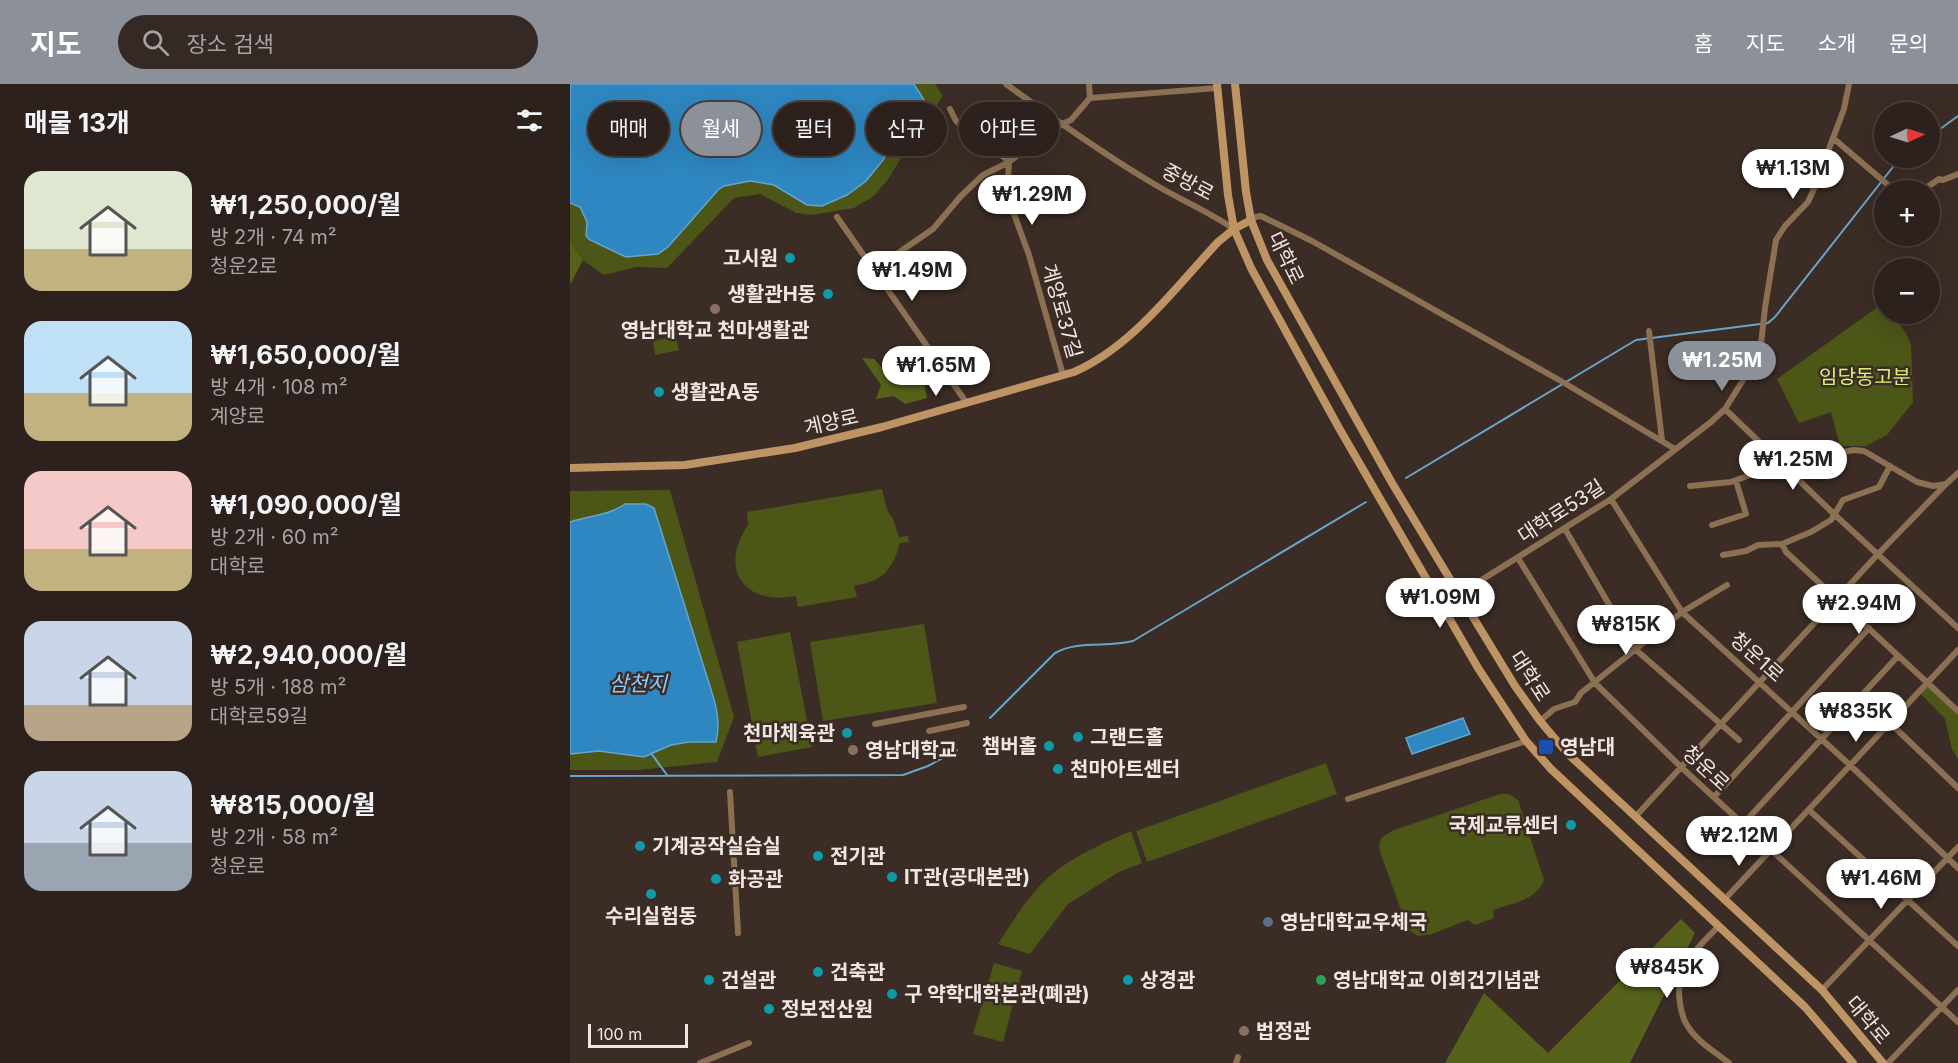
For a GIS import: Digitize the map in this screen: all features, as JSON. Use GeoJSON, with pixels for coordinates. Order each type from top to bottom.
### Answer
{"type":"FeatureCollection","features":[{"type":"Feature","properties":{"kind":"main road","name":"대학로"},"geometry":{"type":"LineString","coordinates":[[1235,84],[1243,170],[1251,220],[1267,260],[1321,359],[1515,686],[1567,753],[1822,990],[1883,1063]]}},
{"type":"Feature","properties":{"kind":"main road"},"geometry":{"type":"LineString","coordinates":[[1217,86],[1228,195],[1234,229],[1251,268],[1478,668],[1526,741],[1551,769],[1805,1007],[1853,1063]]}},
{"type":"Feature","properties":{"kind":"main road","name":"계양로"},"geometry":{"type":"LineString","coordinates":[[570,468],[685,465],[795,448],[859,433],[1063,375],[1098,360],[1119,346],[1218,242],[1234,229],[1251,220]]}},
{"type":"Feature","properties":{"kind":"street","name":"중방로"},"geometry":{"type":"LineString","coordinates":[[1006,84],[1155,185],[1210,213],[1234,229]]}},
{"type":"Feature","properties":{"kind":"street"},"geometry":{"type":"LineString","coordinates":[[875,269],[933,229],[960,196],[983,175],[1009,161],[1071,120],[1090,98],[1089,84]]}},
{"type":"Feature","properties":{"kind":"street"},"geometry":{"type":"LineString","coordinates":[[1161,84],[1161,93]]}},
{"type":"Feature","properties":{"kind":"street","name":"대학로53길"},"geometry":{"type":"LineString","coordinates":[[1459,594],[1611,499],[1725,409],[1760,353],[1776,240],[1785,226],[1808,202],[1844,108],[1849,84]]}},
{"type":"Feature","properties":{"kind":"street"},"geometry":{"type":"LineString","coordinates":[[1090,98],[1217,86]]}},
{"type":"Feature","properties":{"kind":"street"},"geometry":{"type":"LineString","coordinates":[[950,110],[956,122],[1009,161]]}},
{"type":"Feature","properties":{"kind":"street"},"geometry":{"type":"LineString","coordinates":[[1833,138],[1880,180]]}},
{"type":"Feature","properties":{"kind":"street","name":"계양로37길"},"geometry":{"type":"LineString","coordinates":[[1009,161],[1007,195],[1029,255],[1063,375]]}},
{"type":"Feature","properties":{"kind":"street"},"geometry":{"type":"LineString","coordinates":[[1938,180],[1958,174]]}},
{"type":"Feature","properties":{"kind":"street"},"geometry":{"type":"LineString","coordinates":[[837,216],[966,402]]}},
{"type":"Feature","properties":{"kind":"street"},"geometry":{"type":"LineString","coordinates":[[1251,220],[1261,216],[1275,222],[1561,381],[1675,449]]}},
{"type":"Feature","properties":{"kind":"street"},"geometry":{"type":"LineString","coordinates":[[1649,331],[1662,440]]}},
{"type":"Feature","properties":{"kind":"street"},"geometry":{"type":"LineString","coordinates":[[1725,409],[1835,515],[1958,628]]}},
{"type":"Feature","properties":{"kind":"street"},"geometry":{"type":"LineString","coordinates":[[1690,486],[1721,484],[1750,475],[1787,469],[1827,455],[1854,450],[1864,451],[1917,482],[1933,486],[1946,484]]}},
{"type":"Feature","properties":{"kind":"street"},"geometry":{"type":"LineString","coordinates":[[1723,555],[1746,551],[1758,545],[1782,544],[1811,532],[1835,515],[1843,500],[1879,487],[1890,466]]}},
{"type":"Feature","properties":{"kind":"street"},"geometry":{"type":"LineString","coordinates":[[1635,817],[1879,554],[1958,473]]}},
{"type":"Feature","properties":{"kind":"street"},"geometry":{"type":"LineString","coordinates":[[1712,525],[1746,514],[1736,480]]}},
{"type":"Feature","properties":{"kind":"street","name":"청운1로"},"geometry":{"type":"LineString","coordinates":[[1611,499],[1682,612],[1851,765],[1958,868]]}},
{"type":"Feature","properties":{"kind":"street"},"geometry":{"type":"LineString","coordinates":[[1565,529],[1635,649],[1739,740]]}},
{"type":"Feature","properties":{"kind":"street"},"geometry":{"type":"LineString","coordinates":[[1782,544],[1786,552],[1958,711]]}},
{"type":"Feature","properties":{"kind":"street","name":"청운로"},"geometry":{"type":"LineString","coordinates":[[1518,558],[1595,683],[1681,767],[1958,1022]]}},
{"type":"Feature","properties":{"kind":"street"},"geometry":{"type":"LineString","coordinates":[[1540,721],[1554,709],[1575,702],[1581,693],[1682,612],[1727,585]]}},
{"type":"Feature","properties":{"kind":"street"},"geometry":{"type":"LineString","coordinates":[[1714,797],[1869,628]]}},
{"type":"Feature","properties":{"kind":"street"},"geometry":{"type":"LineString","coordinates":[[1724,900],[1958,650]]}},
{"type":"Feature","properties":{"kind":"street"},"geometry":{"type":"LineString","coordinates":[[1743,824],[1898,657]]}},
{"type":"Feature","properties":{"kind":"street"},"geometry":{"type":"LineString","coordinates":[[875,724],[964,707]]}},
{"type":"Feature","properties":{"kind":"street"},"geometry":{"type":"LineString","coordinates":[[929,730],[966,723]]}},
{"type":"Feature","properties":{"kind":"street"},"geometry":{"type":"LineString","coordinates":[[1891,724],[1958,788]]}},
{"type":"Feature","properties":{"kind":"street"},"geometry":{"type":"LineString","coordinates":[[1348,799],[1526,741]]}},
{"type":"Feature","properties":{"kind":"street"},"geometry":{"type":"LineString","coordinates":[[730,792],[738,933]]}},
{"type":"Feature","properties":{"kind":"street"},"geometry":{"type":"LineString","coordinates":[[1809,810],[1958,946]]}},
{"type":"Feature","properties":{"kind":"street"},"geometry":{"type":"LineString","coordinates":[[1822,990],[1958,847]]}},
{"type":"Feature","properties":{"kind":"street"},"geometry":{"type":"LineString","coordinates":[[1718,927],[1683,969],[1678,992],[1686,1025],[1729,1063]]}},
{"type":"Feature","properties":{"kind":"street"},"geometry":{"type":"LineString","coordinates":[[1888,1063],[1958,990]]}},
{"type":"Feature","properties":{"kind":"street"},"geometry":{"type":"LineString","coordinates":[[700,1063],[749,1043]]}},
{"type":"Feature","properties":{"kind":"green space"},"geometry":{"type":"Polygon","coordinates":[[[570,84],[935,84],[943,96],[939,102],[866,102],[866,156],[902,156],[889,178],[874,196],[854,208],[812,215],[796,213],[760,194],[734,198],[667,268],[636,267],[604,275],[583,260],[570,242],[570,84]]]}},
{"type":"Feature","properties":{"kind":"green space"},"geometry":{"type":"Polygon","coordinates":[[[570,242],[583,260],[570,285],[570,242]]]}},
{"type":"Feature","properties":{"kind":"green space","name":"임당동고분"},"geometry":{"type":"Polygon","coordinates":[[[1874,310],[1874,324],[1899,324],[1911,345],[1913,402],[1887,435],[1866,446],[1840,446],[1831,412],[1799,423],[1777,379],[1874,310]]]}},
{"type":"Feature","properties":{"kind":"green space"},"geometry":{"type":"Polygon","coordinates":[[[676,336],[679,350],[655,355],[653,341],[676,336]]]}},
{"type":"Feature","properties":{"kind":"green space"},"geometry":{"type":"Polygon","coordinates":[[[862,358],[874,359],[893,380],[924,383],[927,398],[905,404],[894,396],[876,399],[881,385],[862,358]]]}},
{"type":"Feature","properties":{"kind":"green space"},"geometry":{"type":"Polygon","coordinates":[[[882,489],[887,510],[893,519],[899,537],[908,536],[909,542],[900,543],[890,568],[879,578],[854,586],[857,597],[798,607],[796,596],[778,598],[762,595],[750,590],[741,581],[736,569],[736,556],[739,541],[748,525],[747,512],[882,489]]]}},
{"type":"Feature","properties":{"kind":"green space","name":"삼천지"},"geometry":{"type":"Polygon","coordinates":[[[670,490],[734,717],[717,762],[638,770],[570,770],[570,491],[670,490]]]}},
{"type":"Feature","properties":{"kind":"green space"},"geometry":{"type":"Polygon","coordinates":[[[924,624],[937,703],[823,721],[810,642],[924,624]]]}},
{"type":"Feature","properties":{"kind":"green space"},"geometry":{"type":"Polygon","coordinates":[[[790,632],[812,747],[758,757],[737,642],[790,632]]]}},
{"type":"Feature","properties":{"kind":"green space"},"geometry":{"type":"Polygon","coordinates":[[[1928,684],[1958,711],[1958,759],[1952,749],[1945,719],[1920,693],[1928,684]]]}},
{"type":"Feature","properties":{"kind":"green space"},"geometry":{"type":"Polygon","coordinates":[[[1326,763],[1337,794],[1147,862],[1136,831],[1326,763]]]}},
{"type":"Feature","properties":{"kind":"green space"},"geometry":{"type":"Polygon","coordinates":[[[1500,794],[1509,794],[1518,800],[1544,880],[1540,887],[1523,900],[1493,910],[1494,918],[1475,925],[1468,920],[1432,934],[1418,936],[1408,929],[1380,852],[1379,845],[1382,837],[1394,830],[1500,794]]]}},
{"type":"Feature","properties":{"kind":"green space"},"geometry":{"type":"Polygon","coordinates":[[[1131,831],[1142,863],[1119,872],[1068,904],[1030,954],[998,944],[1029,898],[1052,874],[1080,855],[1131,831]]]}},
{"type":"Feature","properties":{"kind":"green space"},"geometry":{"type":"Polygon","coordinates":[[[1681,919],[1695,933],[1630,1063],[1445,1063],[1484,993],[1548,1053],[1681,919]]]}},
{"type":"Feature","properties":{"kind":"green space"},"geometry":{"type":"Polygon","coordinates":[[[994,963],[1022,971],[1003,1042],[973,1034],[994,963]]]}},
{"type":"Feature","properties":{"kind":"water"},"geometry":{"type":"Polygon","coordinates":[[[570,84],[914,84],[924,100],[922,102],[866,102],[866,156],[885,156],[866,181],[847,195],[822,206],[807,205],[774,185],[750,181],[724,186],[668,247],[658,254],[626,257],[590,240],[586,236],[587,222],[580,207],[570,203],[570,84]]]}},
{"type":"Feature","properties":{"kind":"water","name":"삼천지"},"geometry":{"type":"Polygon","coordinates":[[[625,504],[646,504],[654,508],[715,702],[718,725],[716,742],[671,745],[644,757],[599,751],[570,754],[570,522],[606,513],[625,504]]]}},
{"type":"Feature","properties":{"kind":"water"},"geometry":{"type":"Polygon","coordinates":[[[1463,718],[1470,734],[1412,754],[1406,738],[1463,718]]]}},
{"type":"Feature","properties":{"kind":"waterway"},"geometry":{"type":"LineString","coordinates":[[1940,129],[1958,116]]}},
{"type":"Feature","properties":{"kind":"waterway"},"geometry":{"type":"LineString","coordinates":[[1406,478],[1636,340],[1768,323],[1892,168]]}},
{"type":"Feature","properties":{"kind":"waterway"},"geometry":{"type":"LineString","coordinates":[[990,718],[1055,653],[1083,645],[1133,641],[1366,502]]}},
{"type":"Feature","properties":{"kind":"waterway"},"geometry":{"type":"LineString","coordinates":[[570,776],[903,775],[928,766],[957,750]]}},
{"type":"Feature","properties":{"kind":"waterway"},"geometry":{"type":"LineString","coordinates":[[651,753],[667,775]]}},
{"type":"Feature","properties":{"kind":"place","name":"고시원"},"geometry":{"type":"Point","coordinates":[790,258]}},
{"type":"Feature","properties":{"kind":"place","name":"생활관H동"},"geometry":{"type":"Point","coordinates":[828,294]}},
{"type":"Feature","properties":{"kind":"place","name":"영남대학교 천마생활관"},"geometry":{"type":"Point","coordinates":[715,309]}},
{"type":"Feature","properties":{"kind":"place","name":"생활관A동"},"geometry":{"type":"Point","coordinates":[659,392]}},
{"type":"Feature","properties":{"kind":"place","name":"천마체육관"},"geometry":{"type":"Point","coordinates":[847,733]}},
{"type":"Feature","properties":{"kind":"place","name":"그랜드홀"},"geometry":{"type":"Point","coordinates":[1078,737]}},
{"type":"Feature","properties":{"kind":"place","name":"챔버홀"},"geometry":{"type":"Point","coordinates":[1049,746]}},
{"type":"Feature","properties":{"kind":"place","name":"영남대"},"geometry":{"type":"Point","coordinates":[1546,747]}},
{"type":"Feature","properties":{"kind":"place","name":"영남대학교"},"geometry":{"type":"Point","coordinates":[853,750]}},
{"type":"Feature","properties":{"kind":"place","name":"천마아트센터"},"geometry":{"type":"Point","coordinates":[1058,769]}},
{"type":"Feature","properties":{"kind":"place","name":"국제교류센터"},"geometry":{"type":"Point","coordinates":[1571,825]}},
{"type":"Feature","properties":{"kind":"place","name":"기계공작실습실"},"geometry":{"type":"Point","coordinates":[640,846]}},
{"type":"Feature","properties":{"kind":"place","name":"전기관"},"geometry":{"type":"Point","coordinates":[818,856]}},
{"type":"Feature","properties":{"kind":"place","name":"IT관(공대본관)"},"geometry":{"type":"Point","coordinates":[892,877]}},
{"type":"Feature","properties":{"kind":"place","name":"화공관"},"geometry":{"type":"Point","coordinates":[716,879]}},
{"type":"Feature","properties":{"kind":"place","name":"수리실험동"},"geometry":{"type":"Point","coordinates":[651,894]}},
{"type":"Feature","properties":{"kind":"place","name":"영남대학교우체국"},"geometry":{"type":"Point","coordinates":[1268,922]}},
{"type":"Feature","properties":{"kind":"place","name":"건축관"},"geometry":{"type":"Point","coordinates":[818,972]}},
{"type":"Feature","properties":{"kind":"place","name":"건설관"},"geometry":{"type":"Point","coordinates":[709,980]}},
{"type":"Feature","properties":{"kind":"place","name":"상경관"},"geometry":{"type":"Point","coordinates":[1128,980]}},
{"type":"Feature","properties":{"kind":"place","name":"영남대학교 이희건기념관"},"geometry":{"type":"Point","coordinates":[1321,980]}},
{"type":"Feature","properties":{"kind":"place","name":"구 약학대학본관(폐관)"},"geometry":{"type":"Point","coordinates":[892,994]}},
{"type":"Feature","properties":{"kind":"place","name":"정보전산원"},"geometry":{"type":"Point","coordinates":[769,1009]}},
{"type":"Feature","properties":{"kind":"place","name":"법정관"},"geometry":{"type":"Point","coordinates":[1244,1031]}}]}
